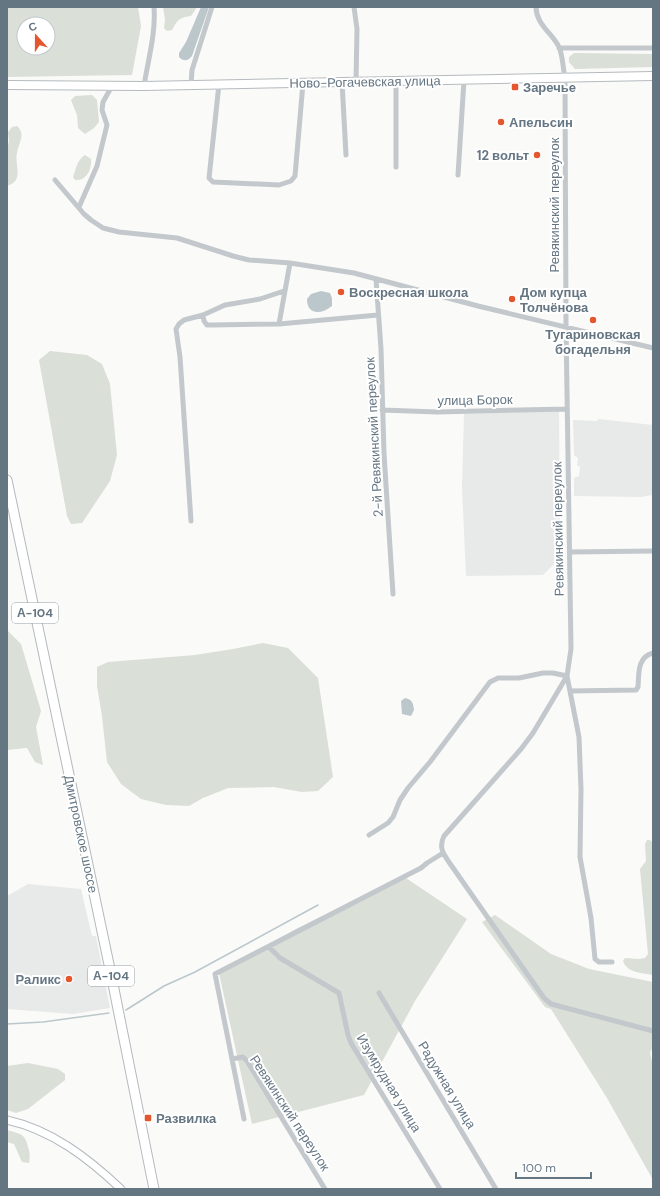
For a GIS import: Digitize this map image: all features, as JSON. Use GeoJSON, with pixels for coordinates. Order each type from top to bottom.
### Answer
{"type":"FeatureCollection","features":[{"type":"Feature","properties":{"kind":"highway","name":"Дмитровское шоссе"},"geometry":{"type":"LineString","coordinates":[[7,480],[64,747],[154,1189]]}},
{"type":"Feature","properties":{"kind":"main road","name":"Ново-Рогачевская улица"},"geometry":{"type":"LineString","coordinates":[[10,85],[144,86],[653,76]]}},
{"type":"Feature","properties":{"kind":"street"},"geometry":{"type":"LineString","coordinates":[[144,86],[152,41],[155,16],[154,7]]}},
{"type":"Feature","properties":{"kind":"street"},"geometry":{"type":"LineString","coordinates":[[191,85],[192,70],[212,7]]}},
{"type":"Feature","properties":{"kind":"street"},"geometry":{"type":"LineString","coordinates":[[354,7],[357,29],[356,82]]}},
{"type":"Feature","properties":{"kind":"street"},"geometry":{"type":"LineString","coordinates":[[536,7],[537,16],[540,22],[559,48],[653,48]]}},
{"type":"Feature","properties":{"kind":"street","name":"Ревякинский переулок"},"geometry":{"type":"LineString","coordinates":[[559,48],[565,78],[566,327],[571,649],[567,676],[579,737],[581,789],[580,857],[591,918],[595,959],[599,962],[612,962]]}},
{"type":"Feature","properties":{"kind":"street"},"geometry":{"type":"LineString","coordinates":[[458,175],[464,80]]}},
{"type":"Feature","properties":{"kind":"street"},"geometry":{"type":"LineString","coordinates":[[396,81],[396,167]]}},
{"type":"Feature","properties":{"kind":"street"},"geometry":{"type":"LineString","coordinates":[[342,82],[346,155]]}},
{"type":"Feature","properties":{"kind":"street"},"geometry":{"type":"LineString","coordinates":[[219,84],[209,178],[211,181],[279,185],[291,181],[295,176],[303,83]]}},
{"type":"Feature","properties":{"kind":"street"},"geometry":{"type":"LineString","coordinates":[[79,207],[97,166],[107,125],[102,110],[103,102],[112,86]]}},
{"type":"Feature","properties":{"kind":"street"},"geometry":{"type":"LineString","coordinates":[[55,180],[91,220],[103,228],[118,232],[177,238],[249,260],[290,263],[331,269],[653,348]]}},
{"type":"Feature","properties":{"kind":"street"},"geometry":{"type":"LineString","coordinates":[[279,324],[290,263]]}},
{"type":"Feature","properties":{"kind":"street","name":"2-й Ревякинский переулок"},"geometry":{"type":"LineString","coordinates":[[376,279],[381,350],[382,410],[394,594]]}},
{"type":"Feature","properties":{"kind":"street"},"geometry":{"type":"LineString","coordinates":[[191,521],[180,357],[176,329],[184,320],[203,315],[225,305],[260,299],[284,291]]}},
{"type":"Feature","properties":{"kind":"street"},"geometry":{"type":"LineString","coordinates":[[203,315],[204,321],[207,325],[279,324],[378,315]]}},
{"type":"Feature","properties":{"kind":"street","name":"улица Борок"},"geometry":{"type":"LineString","coordinates":[[382,410],[437,412],[567,409]]}},
{"type":"Feature","properties":{"kind":"street"},"geometry":{"type":"LineString","coordinates":[[570,552],[653,551]]}},
{"type":"Feature","properties":{"kind":"street"},"geometry":{"type":"LineString","coordinates":[[570,691],[636,690],[638,687],[640,663],[645,656],[653,653]]}},
{"type":"Feature","properties":{"kind":"street"},"geometry":{"type":"LineString","coordinates":[[369,834],[388,823],[393,817],[400,800],[408,788],[430,762],[490,682],[498,678],[519,678],[543,673],[553,673],[567,676],[533,733],[521,749],[444,836],[441,842],[444,853],[544,998],[551,1004],[653,1031]]}},
{"type":"Feature","properties":{"kind":"street"},"geometry":{"type":"LineString","coordinates":[[244,1118],[215,974],[420,868],[444,853]]}},
{"type":"Feature","properties":{"kind":"street","name":"Изумрудная улица"},"geometry":{"type":"LineString","coordinates":[[269,947],[280,958],[339,993],[351,1043],[440,1189]]}},
{"type":"Feature","properties":{"kind":"street","name":"Радужная улица"},"geometry":{"type":"LineString","coordinates":[[379,992],[496,1189]]}},
{"type":"Feature","properties":{"kind":"street","name":"Ревякинский переулок"},"geometry":{"type":"LineString","coordinates":[[232,1059],[243,1056],[247,1061],[326,1189]]}},
{"type":"Feature","properties":{"kind":"street"},"geometry":{"type":"LineString","coordinates":[[7,1120],[37,1130],[59,1140],[95,1165],[121,1189]]}},
{"type":"Feature","properties":{"kind":"shaded area"},"geometry":{"type":"Polygon","coordinates":[[[7,7],[138,7],[141,26],[132,75],[7,77],[7,7]]]}},
{"type":"Feature","properties":{"kind":"shaded area"},"geometry":{"type":"Polygon","coordinates":[[[163,7],[197,7],[191,16],[184,17],[179,20],[172,30],[167,31],[164,28],[165,20],[163,7]]]}},
{"type":"Feature","properties":{"kind":"shaded area"},"geometry":{"type":"Polygon","coordinates":[[[201,7],[209,7],[192,56],[187,60],[183,60],[179,57],[179,53],[186,42],[201,7]]]}},
{"type":"Feature","properties":{"kind":"shaded area"},"geometry":{"type":"Polygon","coordinates":[[[574,53],[653,54],[653,67],[575,69],[569,62],[569,57],[574,53]]]}},
{"type":"Feature","properties":{"kind":"shaded area"},"geometry":{"type":"Polygon","coordinates":[[[92,95],[97,100],[99,122],[94,128],[85,134],[78,128],[77,115],[71,100],[75,96],[92,95]]]}},
{"type":"Feature","properties":{"kind":"shaded area"},"geometry":{"type":"Polygon","coordinates":[[[17,126],[21,132],[16,157],[18,172],[16,180],[7,186],[8,132],[12,127],[17,126]]]}},
{"type":"Feature","properties":{"kind":"shaded area"},"geometry":{"type":"Polygon","coordinates":[[[85,155],[91,159],[88,174],[82,179],[75,180],[73,177],[77,165],[80,159],[85,155]]]}},
{"type":"Feature","properties":{"kind":"shaded area"},"geometry":{"type":"Polygon","coordinates":[[[321,291],[330,293],[332,298],[332,306],[319,312],[312,311],[309,308],[307,299],[311,294],[321,291]]]}},
{"type":"Feature","properties":{"kind":"shaded area"},"geometry":{"type":"Polygon","coordinates":[[[50,351],[87,355],[102,364],[110,384],[117,455],[110,481],[82,523],[71,524],[67,516],[39,360],[50,351]]]}},
{"type":"Feature","properties":{"kind":"shaded area"},"geometry":{"type":"Polygon","coordinates":[[[559,411],[560,533],[554,564],[543,575],[466,576],[462,487],[464,414],[559,411]]]}},
{"type":"Feature","properties":{"kind":"shaded area"},"geometry":{"type":"Polygon","coordinates":[[[598,419],[653,425],[652,495],[641,497],[574,496],[574,478],[579,476],[580,466],[577,466],[578,458],[574,455],[573,420],[597,421],[598,419]]]}},
{"type":"Feature","properties":{"kind":"shaded area"},"geometry":{"type":"Polygon","coordinates":[[[7,630],[21,644],[41,711],[36,727],[43,765],[35,762],[27,748],[7,750],[7,630]]]}},
{"type":"Feature","properties":{"kind":"shaded area"},"geometry":{"type":"Polygon","coordinates":[[[263,643],[288,648],[318,678],[333,777],[318,791],[302,792],[274,787],[228,788],[203,798],[189,806],[166,805],[141,799],[121,784],[107,762],[97,686],[97,667],[108,662],[195,655],[263,643]]]}},
{"type":"Feature","properties":{"kind":"shaded area"},"geometry":{"type":"Polygon","coordinates":[[[405,698],[410,700],[413,704],[414,710],[411,716],[402,714],[401,701],[405,698]]]}},
{"type":"Feature","properties":{"kind":"shaded area"},"geometry":{"type":"Polygon","coordinates":[[[647,840],[650,840],[653,843],[653,975],[631,970],[623,961],[625,958],[645,958],[648,954],[640,869],[646,861],[645,844],[647,840]]]}},
{"type":"Feature","properties":{"kind":"shaded area"},"geometry":{"type":"Polygon","coordinates":[[[403,876],[467,919],[415,1001],[364,1095],[252,1124],[219,973],[296,929],[403,876]]]}},
{"type":"Feature","properties":{"kind":"shaded area"},"geometry":{"type":"Polygon","coordinates":[[[28,884],[81,889],[92,936],[96,936],[110,1008],[73,1014],[7,1009],[7,896],[28,884]]]}},
{"type":"Feature","properties":{"kind":"shaded area"},"geometry":{"type":"Polygon","coordinates":[[[495,915],[551,954],[589,969],[653,982],[653,1046],[650,1053],[653,1066],[653,1180],[607,1098],[551,1009],[545,1007],[482,922],[495,915]]]}},
{"type":"Feature","properties":{"kind":"shaded area"},"geometry":{"type":"Polygon","coordinates":[[[28,1063],[58,1069],[65,1074],[65,1080],[28,1109],[16,1113],[7,1110],[7,1066],[28,1063]]]}},
{"type":"Feature","properties":{"kind":"shaded area"},"geometry":{"type":"Polygon","coordinates":[[[7,1130],[19,1133],[27,1142],[30,1157],[29,1163],[22,1162],[14,1144],[7,1142],[7,1130]]]}},
{"type":"Feature","properties":{"kind":"waterway"},"geometry":{"type":"LineString","coordinates":[[126,1010],[164,986],[195,972],[318,905]]}},
{"type":"Feature","properties":{"kind":"waterway"},"geometry":{"type":"LineString","coordinates":[[7,1024],[43,1022],[109,1013]]}},
{"type":"Feature","properties":{"kind":"place","name":"Заречье"},"geometry":{"type":"Point","coordinates":[515,87]}},
{"type":"Feature","properties":{"kind":"place","name":"Апельсин"},"geometry":{"type":"Point","coordinates":[501,122]}},
{"type":"Feature","properties":{"kind":"place","name":"12 вольт"},"geometry":{"type":"Point","coordinates":[537,155]}},
{"type":"Feature","properties":{"kind":"place","name":"Воскресная школа"},"geometry":{"type":"Point","coordinates":[341,292]}},
{"type":"Feature","properties":{"kind":"place","name":"Дом купца Толчёнова"},"geometry":{"type":"Point","coordinates":[512,299]}},
{"type":"Feature","properties":{"kind":"place","name":"Тугариновская богадельня"},"geometry":{"type":"Point","coordinates":[593,320]}},
{"type":"Feature","properties":{"kind":"place","name":"Раликс"},"geometry":{"type":"Point","coordinates":[69,979]}},
{"type":"Feature","properties":{"kind":"place","name":"Развилка"},"geometry":{"type":"Point","coordinates":[148,1118]}}]}
